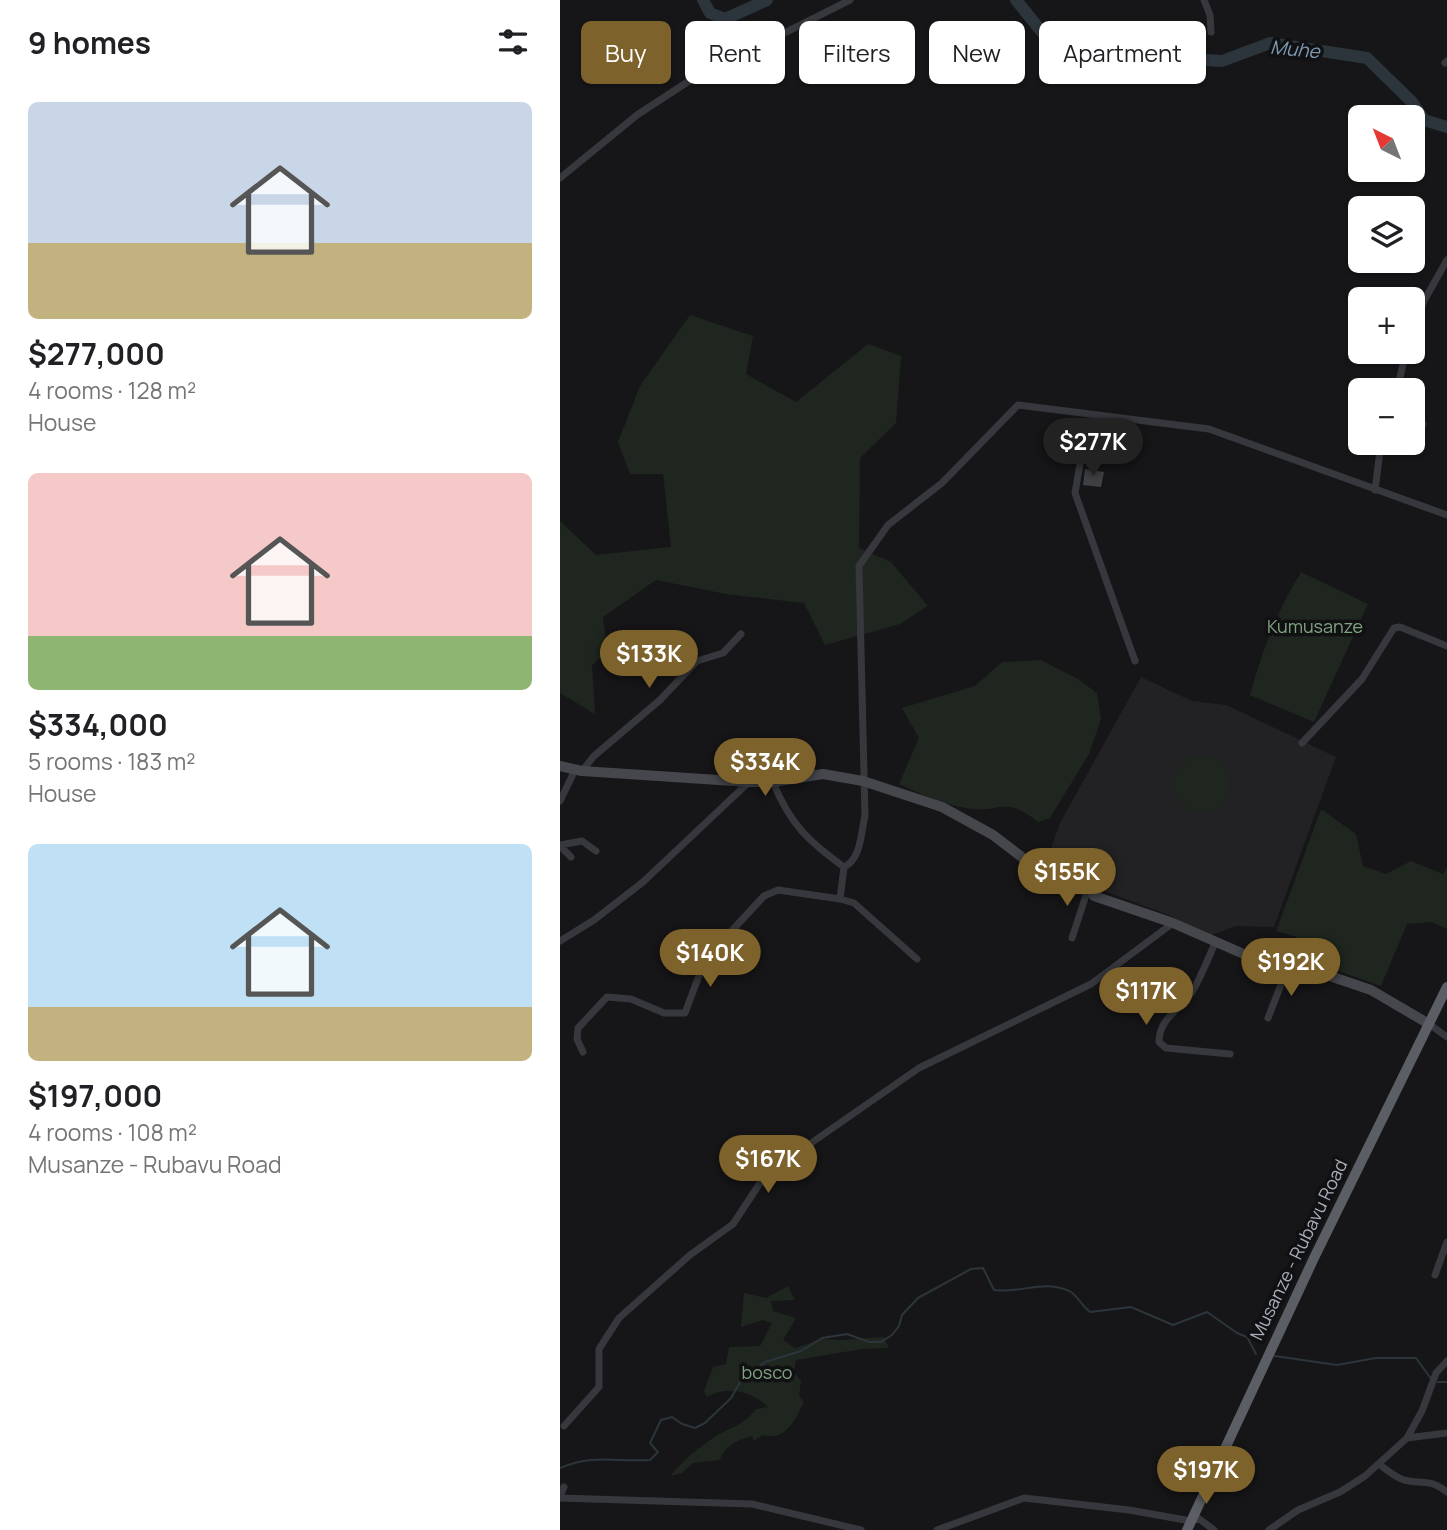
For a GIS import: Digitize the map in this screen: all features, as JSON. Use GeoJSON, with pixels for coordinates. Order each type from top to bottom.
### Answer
{"type":"FeatureCollection","features":[{"type":"Feature","properties":{"kind":"highway","name":"Musanze - Rubavu Road"},"geometry":{"type":"LineString","coordinates":[[1189,1526],[1314,1258],[1447,987]]}},
{"type":"Feature","properties":{"kind":"main road"},"geometry":{"type":"LineString","coordinates":[[560,766],[578,771],[749,782],[773,782],[823,774],[863,781],[942,807],[993,835],[1040,871],[1089,886],[1094,896],[1173,923],[1257,961],[1287,969],[1315,971],[1371,990],[1429,1024]]}},
{"type":"Feature","properties":{"kind":"street"},"geometry":{"type":"LineString","coordinates":[[560,178],[638,115],[689,81],[850,0]]}},
{"type":"Feature","properties":{"kind":"street"},"geometry":{"type":"LineString","coordinates":[[1204,0],[1210,15],[1211,33]]}},
{"type":"Feature","properties":{"kind":"street"},"geometry":{"type":"LineString","coordinates":[[1425,299],[1447,260]]}},
{"type":"Feature","properties":{"kind":"street"},"geometry":{"type":"LineString","coordinates":[[844,867],[851,864],[857,852],[865,816],[859,566],[888,525],[942,484],[1018,405],[1209,429],[1447,515]]}},
{"type":"Feature","properties":{"kind":"street"},"geometry":{"type":"LineString","coordinates":[[1375,490],[1379,455]]}},
{"type":"Feature","properties":{"kind":"street"},"geometry":{"type":"LineString","coordinates":[[1080,464],[1075,493],[1135,662]]}},
{"type":"Feature","properties":{"kind":"street"},"geometry":{"type":"LineString","coordinates":[[1302,743],[1362,679],[1394,628],[1400,627],[1447,646]]}},
{"type":"Feature","properties":{"kind":"street"},"geometry":{"type":"LineString","coordinates":[[560,801],[578,771],[594,756],[660,699],[697,661],[723,653],[741,634]]}},
{"type":"Feature","properties":{"kind":"street"},"geometry":{"type":"LineString","coordinates":[[560,941],[594,920],[643,882],[749,782]]}},
{"type":"Feature","properties":{"kind":"street"},"geometry":{"type":"LineString","coordinates":[[773,782],[785,811],[809,842],[844,867]]}},
{"type":"Feature","properties":{"kind":"street"},"geometry":{"type":"LineString","coordinates":[[560,845],[582,841],[596,851]]}},
{"type":"Feature","properties":{"kind":"street"},"geometry":{"type":"LineString","coordinates":[[560,845],[571,857]]}},
{"type":"Feature","properties":{"kind":"street"},"geometry":{"type":"LineString","coordinates":[[840,899],[844,867]]}},
{"type":"Feature","properties":{"kind":"street"},"geometry":{"type":"LineString","coordinates":[[1072,938],[1089,886]]}},
{"type":"Feature","properties":{"kind":"street"},"geometry":{"type":"LineString","coordinates":[[583,1052],[577,1039],[578,1028],[607,997],[631,999],[664,1013],[685,1013],[708,958],[764,896],[778,890],[854,903],[917,959]]}},
{"type":"Feature","properties":{"kind":"street"},"geometry":{"type":"LineString","coordinates":[[564,1426],[599,1387],[599,1349],[620,1318],[644,1293],[733,1224],[741,1207],[778,1166],[919,1068],[1091,984],[1173,923]]}},
{"type":"Feature","properties":{"kind":"street"},"geometry":{"type":"LineString","coordinates":[[1216,941],[1192,991],[1164,1022],[1159,1042],[1166,1048],[1230,1054]]}},
{"type":"Feature","properties":{"kind":"street"},"geometry":{"type":"LineString","coordinates":[[1268,1018],[1287,969]]}},
{"type":"Feature","properties":{"kind":"street"},"geometry":{"type":"LineString","coordinates":[[1429,1024],[1447,1037]]}},
{"type":"Feature","properties":{"kind":"street"},"geometry":{"type":"LineString","coordinates":[[1435,1275],[1447,1242]]}},
{"type":"Feature","properties":{"kind":"street"},"geometry":{"type":"LineString","coordinates":[[1269,1530],[1298,1510],[1340,1492],[1379,1464],[1407,1438],[1422,1411],[1436,1373],[1447,1361]]}},
{"type":"Feature","properties":{"kind":"street"},"geometry":{"type":"LineString","coordinates":[[1407,1438],[1447,1433]]}},
{"type":"Feature","properties":{"kind":"street"},"geometry":{"type":"LineString","coordinates":[[1379,1464],[1396,1477],[1433,1482],[1447,1492]]}},
{"type":"Feature","properties":{"kind":"street"},"geometry":{"type":"LineString","coordinates":[[564,1487],[560,1497],[663,1502],[701,1500],[752,1504],[861,1530]]}},
{"type":"Feature","properties":{"kind":"street"},"geometry":{"type":"LineString","coordinates":[[937,1530],[1024,1498],[1129,1510],[1189,1526],[1198,1518],[1214,1530]]}},
{"type":"Feature","properties":{"kind":"shaded area"},"geometry":{"type":"Polygon","coordinates":[[[1141,677],[1192,701],[1226,705],[1336,757],[1274,927],[1236,926],[1209,936],[1169,915],[1061,875],[1045,865],[1060,823],[1141,677]]]}},
{"type":"Feature","properties":{"kind":"green space"},"geometry":{"type":"Polygon","coordinates":[[[690,315],[753,336],[746,374],[796,402],[868,344],[901,356],[896,423],[860,458],[859,548],[891,562],[928,606],[900,624],[825,645],[804,603],[726,594],[656,580],[603,617],[607,652],[592,665],[595,714],[560,693],[560,521],[596,555],[671,547],[663,474],[630,474],[618,442],[640,386],[690,315]]]}},
{"type":"Feature","properties":{"kind":"green space","name":"Kumusanze"},"geometry":{"type":"Polygon","coordinates":[[[1301,572],[1368,604],[1314,722],[1250,695],[1271,632],[1301,572]]]}},
{"type":"Feature","properties":{"kind":"green space"},"geometry":{"type":"Polygon","coordinates":[[[1041,660],[1078,679],[1097,693],[1101,719],[1089,754],[1050,818],[1038,822],[1026,813],[1008,807],[978,809],[957,806],[899,784],[919,738],[902,708],[975,686],[1002,662],[1041,660]]]}},
{"type":"Feature","properties":{"kind":"green space"},"geometry":{"type":"Polygon","coordinates":[[[1201,756],[1212,758],[1221,764],[1227,773],[1227,795],[1221,804],[1212,810],[1201,812],[1190,810],[1181,804],[1175,795],[1173,784],[1175,773],[1181,764],[1190,758],[1201,756]]]}},
{"type":"Feature","properties":{"kind":"green space"},"geometry":{"type":"Polygon","coordinates":[[[1321,809],[1356,834],[1363,866],[1386,874],[1411,861],[1443,874],[1447,867],[1447,929],[1432,922],[1407,924],[1381,986],[1332,969],[1306,965],[1297,937],[1276,931],[1321,809]]]}},
{"type":"Feature","properties":{"kind":"green space","name":"bosco"},"geometry":{"type":"Polygon","coordinates":[[[788,1286],[795,1300],[771,1301],[773,1311],[796,1318],[783,1340],[795,1348],[823,1339],[884,1337],[889,1348],[862,1349],[796,1360],[794,1372],[801,1381],[799,1396],[804,1402],[789,1428],[777,1435],[762,1435],[754,1441],[752,1436],[742,1440],[729,1447],[720,1460],[693,1463],[682,1473],[670,1476],[697,1449],[743,1422],[756,1409],[768,1407],[762,1401],[739,1392],[722,1391],[707,1397],[704,1391],[713,1367],[726,1364],[729,1347],[760,1346],[772,1323],[763,1320],[741,1327],[744,1293],[766,1298],[788,1286]]]}},
{"type":"Feature","properties":{"kind":"building"},"geometry":{"type":"Polygon","coordinates":[[[1085,469],[1104,472],[1101,487],[1083,485],[1085,469]]]}},
{"type":"Feature","properties":{"kind":"waterway","name":"Muhe"},"geometry":{"type":"LineString","coordinates":[[703,0],[710,13],[725,19],[767,0]]}},
{"type":"Feature","properties":{"kind":"waterway","name":"Muhe"},"geometry":{"type":"LineString","coordinates":[[1016,0],[1046,37],[1085,59],[1141,49],[1173,58],[1222,61],[1270,43],[1367,58],[1412,102],[1424,120],[1447,127]]}},
{"type":"Feature","properties":{"kind":"waterway"},"geometry":{"type":"LineString","coordinates":[[560,1468],[594,1460],[650,1460],[658,1452],[650,1443],[661,1420],[672,1417],[695,1428],[705,1423],[731,1398],[743,1377],[765,1362],[801,1351],[822,1338],[847,1334],[869,1342],[881,1342],[892,1335],[899,1326],[902,1315],[918,1298],[971,1269],[983,1268],[994,1290],[1043,1286],[1062,1288],[1071,1292],[1090,1312],[1131,1307],[1173,1325],[1207,1312],[1247,1337],[1256,1354]]}},
{"type":"Feature","properties":{"kind":"waterway"},"geometry":{"type":"LineString","coordinates":[[1275,1356],[1337,1365],[1376,1358],[1416,1358],[1432,1380]]}},
{"type":"Feature","properties":{"kind":"waterway"},"geometry":{"type":"LineString","coordinates":[[1438,1382],[1447,1382]]}}]}
